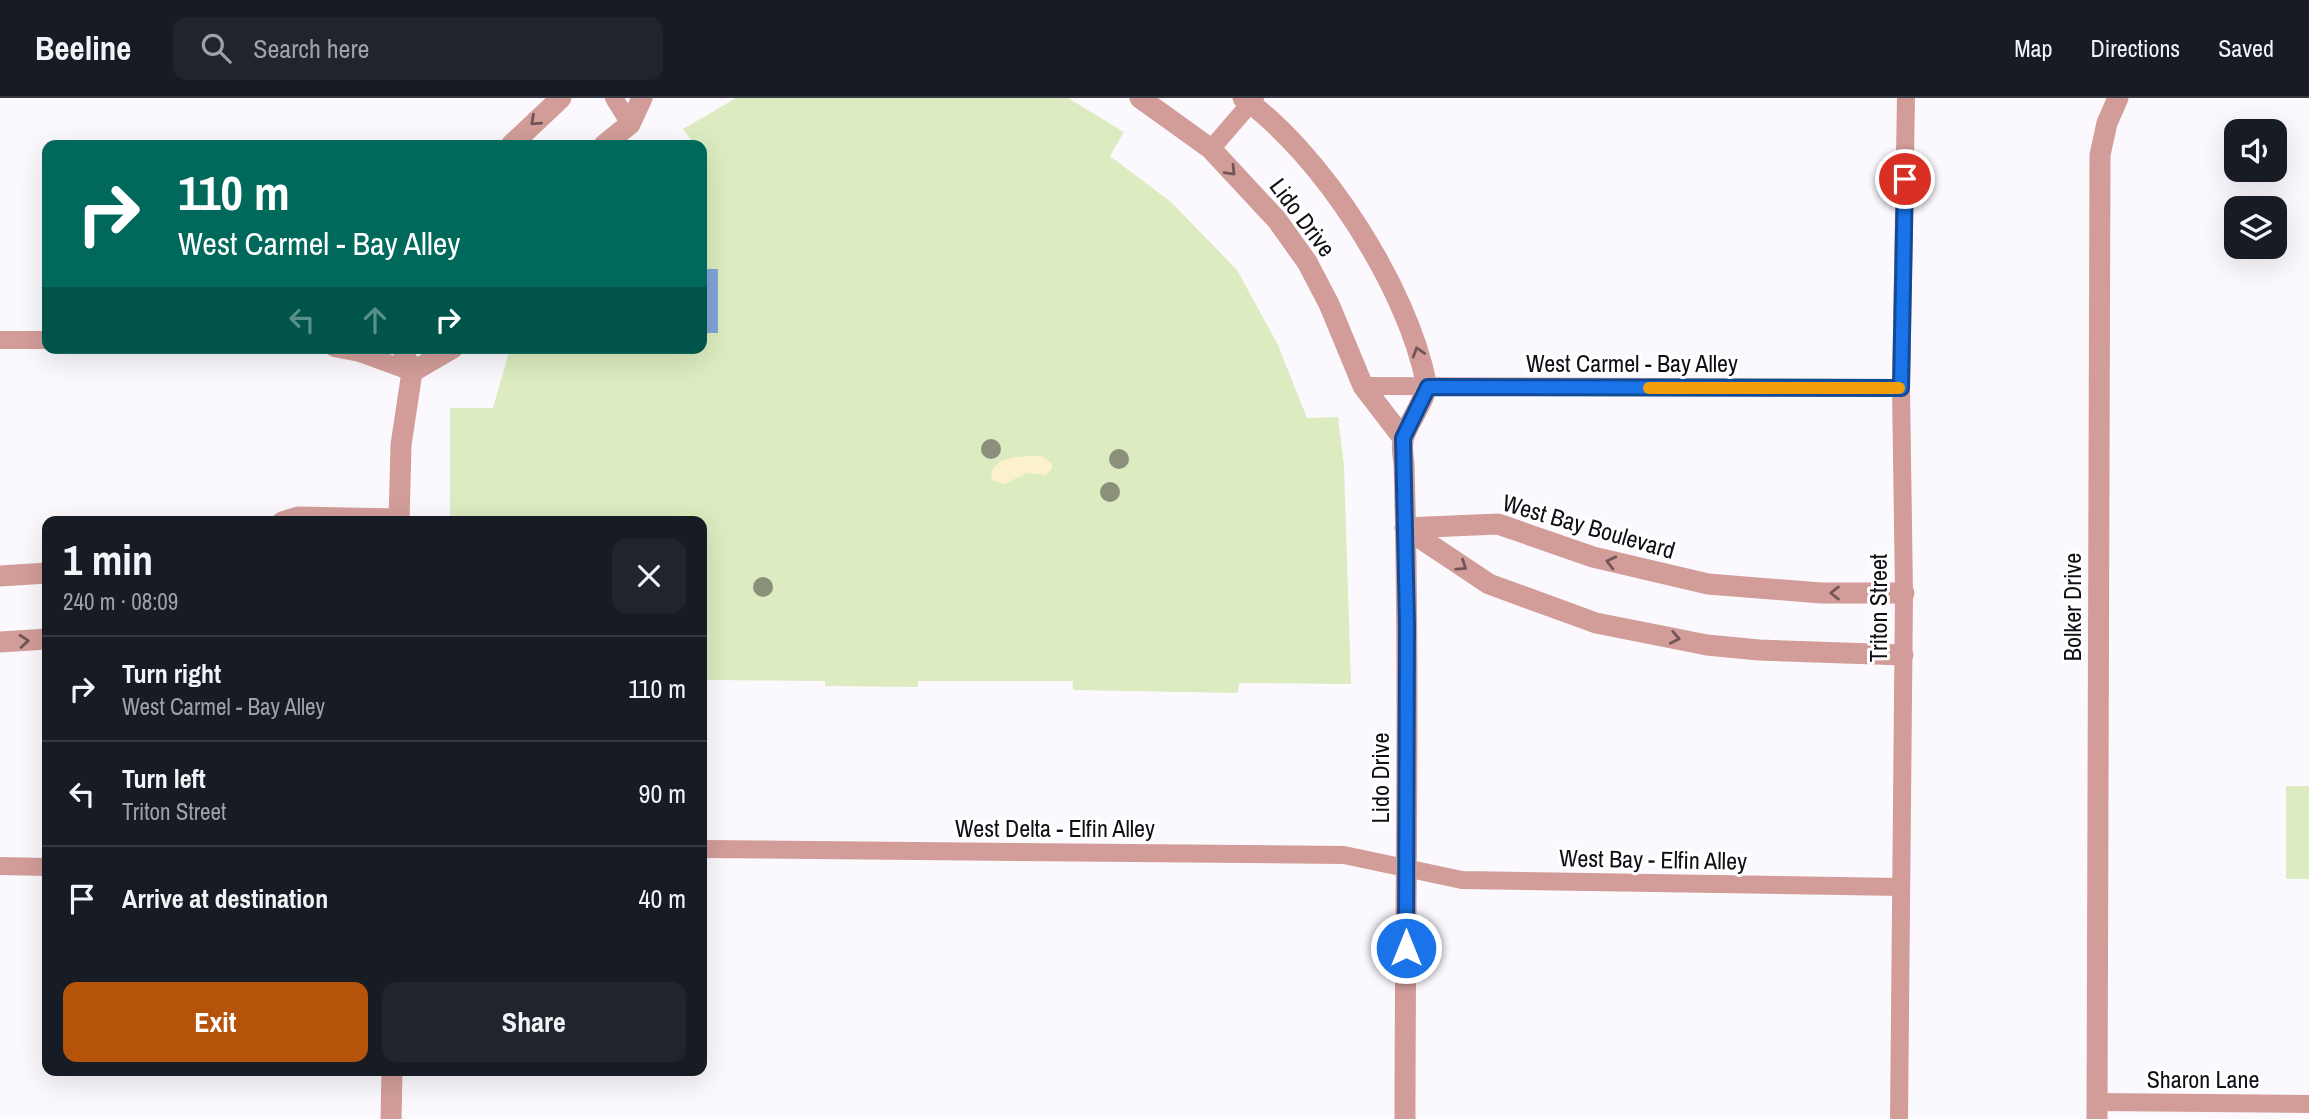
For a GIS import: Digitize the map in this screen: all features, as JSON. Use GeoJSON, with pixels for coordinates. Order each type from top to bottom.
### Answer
{"type":"FeatureCollection","features":[{"type":"Feature","properties":{"kind":"street"},"geometry":{"type":"LineString","coordinates":[[516,140],[561,98]]}},
{"type":"Feature","properties":{"kind":"street"},"geometry":{"type":"LineString","coordinates":[[610,140],[629,124],[642,98]]}},
{"type":"Feature","properties":{"kind":"street","name":"Lido Drive"},"geometry":{"type":"LineString","coordinates":[[1140,98],[1211,149],[1278,220],[1307,262],[1329,304],[1363,386],[1403,438]]}},
{"type":"Feature","properties":{"kind":"street","name":"Bolker Drive"},"geometry":{"type":"LineString","coordinates":[[2097,1111],[2100,155],[2107,123],[2118,98]]}},
{"type":"Feature","properties":{"kind":"street","name":"Lido Drive"},"geometry":{"type":"LineString","coordinates":[[1250,100],[1325,178],[1354,220],[1375,256],[1414,338],[1428,387],[1403,438],[1405,1119]]}},
{"type":"Feature","properties":{"kind":"street"},"geometry":{"type":"LineString","coordinates":[[398,516],[401,445],[412,372],[404,354]]}},
{"type":"Feature","properties":{"kind":"street"},"geometry":{"type":"LineString","coordinates":[[412,372],[443,354]]}},
{"type":"Feature","properties":{"kind":"street","name":"West Bay Boulevard"},"geometry":{"type":"LineString","coordinates":[[1405,528],[1498,524],[1592,558],[1708,584],[1821,593],[1904,593]]}},
{"type":"Feature","properties":{"kind":"street"},"geometry":{"type":"LineString","coordinates":[[1405,528],[1489,584],[1595,623],[1707,645],[1823,655],[1903,655]]}},
{"type":"Feature","properties":{"kind":"street"},"geometry":{"type":"LineString","coordinates":[[0,576],[42,573]]}},
{"type":"Feature","properties":{"kind":"street"},"geometry":{"type":"LineString","coordinates":[[0,642],[42,639]]}},
{"type":"Feature","properties":{"kind":"street"},"geometry":{"type":"LineString","coordinates":[[391,1119],[392,1076]]}},
{"type":"Feature","properties":{"kind":"lane"},"geometry":{"type":"LineString","coordinates":[[614,98],[629,124]]}},
{"type":"Feature","properties":{"kind":"lane","name":"Triton Street"},"geometry":{"type":"LineString","coordinates":[[1899,1119],[1904,593],[1901,388],[1906,98]]}},
{"type":"Feature","properties":{"kind":"lane"},"geometry":{"type":"LineString","coordinates":[[1211,149],[1250,100]]}},
{"type":"Feature","properties":{"kind":"lane"},"geometry":{"type":"LineString","coordinates":[[0,340],[42,340]]}},
{"type":"Feature","properties":{"kind":"lane"},"geometry":{"type":"LineString","coordinates":[[363,354],[412,372]]}},
{"type":"Feature","properties":{"kind":"lane","name":"West Carmel - Bay Alley"},"geometry":{"type":"LineString","coordinates":[[1363,386],[1901,388]]}},
{"type":"Feature","properties":{"kind":"lane","name":"West Delta - Elfin Alley"},"geometry":{"type":"LineString","coordinates":[[707,849],[1344,855],[1406,868]]}},
{"type":"Feature","properties":{"kind":"lane"},"geometry":{"type":"LineString","coordinates":[[0,866],[42,867]]}},
{"type":"Feature","properties":{"kind":"lane","name":"West Bay - Elfin Alley"},"geometry":{"type":"LineString","coordinates":[[1406,868],[1462,880],[1900,887]]}},
{"type":"Feature","properties":{"kind":"lane","name":"Sharon Lane"},"geometry":{"type":"LineString","coordinates":[[2097,1111],[2309,1104]]}},
{"type":"Feature","properties":{"kind":"green space"},"geometry":{"type":"Polygon","coordinates":[[[736,98],[1068,98],[1124,132],[1110,156],[1171,202],[1237,270],[1278,345],[1307,418],[1338,417],[1344,465],[1351,684],[1239,683],[1238,693],[1073,690],[1073,681],[918,681],[918,687],[825,686],[825,681],[707,680],[707,516],[450,516],[450,408],[493,408],[508,354],[707,354],[707,140],[691,140],[683,129],[736,98]]]}},
{"type":"Feature","properties":{"kind":"green space"},"geometry":{"type":"Polygon","coordinates":[[[2286,786],[2309,786],[2309,879],[2286,879],[2286,786]]]}},
{"type":"Feature","properties":{"kind":"sand"},"geometry":{"type":"Polygon","coordinates":[[[1042,456],[1052,463],[1052,469],[1045,475],[1028,473],[1004,484],[992,480],[992,472],[1001,461],[1042,456]]]}},
{"type":"Feature","properties":{"kind":"water"},"geometry":{"type":"Polygon","coordinates":[[[707,269],[718,269],[718,333],[707,333],[707,269]]]}},
{"type":"Feature","properties":{"kind":"slow traffic"},"geometry":{"type":"LineString","coordinates":[[1649,388],[1899,388]]}},
{"type":"Feature","properties":{"kind":"route"},"geometry":{"type":"LineString","coordinates":[[1406,948],[1407,625],[1403,438],[1428,387],[1901,388],[1905,179]]}}]}
